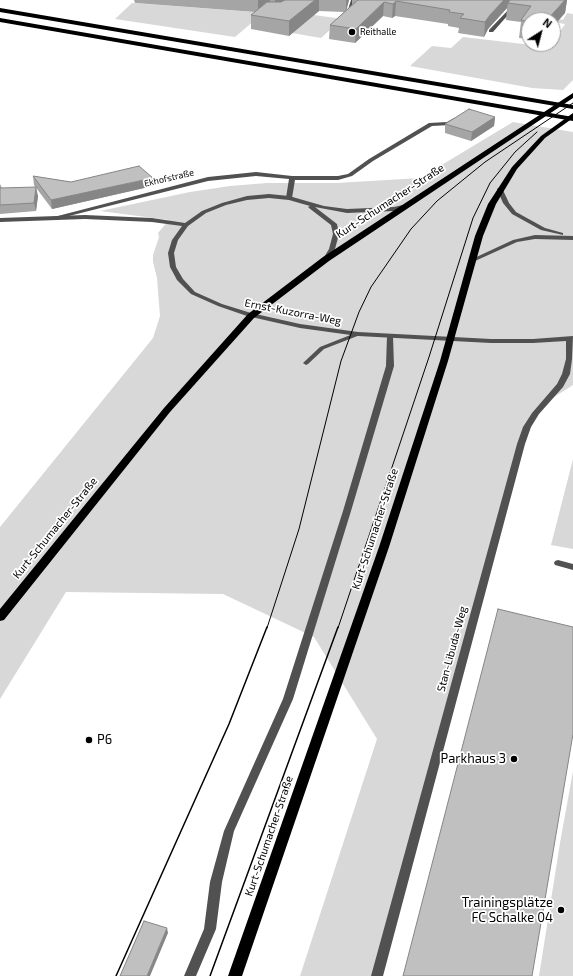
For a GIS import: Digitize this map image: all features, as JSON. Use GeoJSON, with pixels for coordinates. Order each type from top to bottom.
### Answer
{"type":"FeatureCollection","features":[{"type":"Feature","properties":{"kind":"highway"},"geometry":{"type":"LineString","coordinates":[[0,10],[573,108]]}},
{"type":"Feature","properties":{"kind":"highway"},"geometry":{"type":"LineString","coordinates":[[0,20],[573,119]]}},
{"type":"Feature","properties":{"kind":"main road","name":"Kurt-Schumacher-Straße"},"geometry":{"type":"LineString","coordinates":[[0,617],[167,410],[230,338],[270,300],[326,259],[573,95]]}},
{"type":"Feature","properties":{"kind":"main road","name":"Kurt-Schumacher-Straße"},"geometry":{"type":"LineString","coordinates":[[234,976],[384,547],[444,361],[479,236],[492,204],[514,168],[543,137],[573,115]]}},
{"type":"Feature","properties":{"kind":"street"},"geometry":{"type":"LineString","coordinates":[[348,12],[353,0]]}},
{"type":"Feature","properties":{"kind":"street"},"geometry":{"type":"LineString","coordinates":[[491,31],[517,2],[512,2]]}},
{"type":"Feature","properties":{"kind":"street","name":"Ekhofstraße"},"geometry":{"type":"LineString","coordinates":[[53,218],[208,179],[256,174],[292,178],[338,178],[350,175],[371,160],[432,124],[448,124],[460,117]]}},
{"type":"Feature","properties":{"kind":"street"},"geometry":{"type":"LineString","coordinates":[[289,198],[292,178]]}},
{"type":"Feature","properties":{"kind":"street"},"geometry":{"type":"LineString","coordinates":[[500,189],[502,196],[510,208],[527,221],[543,229],[573,238]]}},
{"type":"Feature","properties":{"kind":"street","name":"Ernst-Kuzorra-Weg"},"geometry":{"type":"LineString","coordinates":[[407,206],[394,209],[347,211],[289,198],[269,196],[246,198],[224,204],[204,212],[186,225],[175,240],[171,253],[173,267],[180,280],[194,293],[220,305],[249,315],[300,326],[358,334],[491,342],[533,342],[571,338]]}},
{"type":"Feature","properties":{"kind":"street","name":"Ernst-Kuzorra-Weg"},"geometry":{"type":"LineString","coordinates":[[304,202],[334,224],[336,234],[332,249],[326,259]]}},
{"type":"Feature","properties":{"kind":"street","name":"Ekhofstraße"},"geometry":{"type":"LineString","coordinates":[[0,220],[85,217],[145,220],[186,225]]}},
{"type":"Feature","properties":{"kind":"street"},"geometry":{"type":"LineString","coordinates":[[473,260],[515,241],[535,237],[573,238]]}},
{"type":"Feature","properties":{"kind":"street"},"geometry":{"type":"LineString","coordinates":[[306,363],[322,348],[358,334]]}},
{"type":"Feature","properties":{"kind":"street"},"geometry":{"type":"LineString","coordinates":[[190,976],[210,929],[216,882],[229,831],[288,699],[347,512],[390,366],[390,336]]}},
{"type":"Feature","properties":{"kind":"street","name":"Stan-Libuda-Weg"},"geometry":{"type":"LineString","coordinates":[[377,976],[521,444],[530,422],[560,385],[566,374],[571,338]]}},
{"type":"Feature","properties":{"kind":"street"},"geometry":{"type":"LineString","coordinates":[[558,564],[573,567]]}},
{"type":"Feature","properties":{"kind":"shaded area"},"geometry":{"type":"Polygon","coordinates":[[[132,3],[254,12],[262,14],[235,37],[115,19],[132,3]]]}},
{"type":"Feature","properties":{"kind":"shaded area"},"geometry":{"type":"Polygon","coordinates":[[[567,13],[573,14],[573,80],[563,90],[532,88],[410,66],[432,46],[451,48],[463,37],[521,44],[521,52],[561,52],[561,30],[568,20],[565,24],[561,23],[561,20],[563,20],[567,13]]]}},
{"type":"Feature","properties":{"kind":"shaded area"},"geometry":{"type":"Polygon","coordinates":[[[314,15],[342,19],[321,38],[292,33],[314,15]]]}},
{"type":"Feature","properties":{"kind":"shaded area"},"geometry":{"type":"Polygon","coordinates":[[[513,122],[573,132],[573,385],[551,399],[526,426],[374,976],[300,976],[377,739],[314,637],[223,594],[66,592],[0,699],[0,527],[153,338],[160,316],[157,278],[153,255],[159,237],[158,233],[169,220],[100,211],[190,192],[230,186],[267,183],[337,183],[420,178],[513,122]]]}},
{"type":"Feature","properties":{"kind":"shaded area"},"geometry":{"type":"Polygon","coordinates":[[[573,459],[573,549],[551,545],[573,459]]]}},
{"type":"Feature","properties":{"kind":"shaded area","name":"Trainingsplätze FC Schalke 04"},"geometry":{"type":"Polygon","coordinates":[[[573,771],[573,976],[539,976],[560,843],[573,771]]]}},
{"type":"Feature","properties":{"kind":"building"},"geometry":{"type":"Polygon","coordinates":[[[285,0],[315,0],[289,21],[251,15],[267,2],[281,2],[285,0]]]}},
{"type":"Feature","properties":{"kind":"building"},"geometry":{"type":"Polygon","coordinates":[[[358,0],[504,0],[485,22],[460,18],[464,14],[449,12],[450,10],[396,1],[393,4],[384,2],[356,29],[330,25],[358,0]]]}},
{"type":"Feature","properties":{"kind":"building"},"geometry":{"type":"Polygon","coordinates":[[[510,0],[565,0],[554,12],[527,12],[531,6],[508,3],[510,0]]]}},
{"type":"Feature","properties":{"kind":"building"},"geometry":{"type":"Polygon","coordinates":[[[469,109],[495,117],[472,132],[445,124],[469,109]]]}},
{"type":"Feature","properties":{"kind":"building"},"geometry":{"type":"Polygon","coordinates":[[[139,166],[153,178],[51,200],[33,176],[71,182],[139,166]]]}},
{"type":"Feature","properties":{"kind":"building"},"geometry":{"type":"Polygon","coordinates":[[[36,187],[34,203],[0,205],[0,188],[36,187]]]}},
{"type":"Feature","properties":{"kind":"building"},"geometry":{"type":"Polygon","coordinates":[[[498,609],[573,627],[573,734],[532,976],[403,976],[498,609]]]}},
{"type":"Feature","properties":{"kind":"building"},"geometry":{"type":"Polygon","coordinates":[[[144,921],[167,928],[147,976],[120,976],[144,921]]]}},
{"type":"Feature","properties":{"kind":"tram line"},"geometry":{"type":"LineString","coordinates":[[267,628],[299,529],[341,361],[359,312],[371,287],[411,229],[437,201],[485,162],[573,103]]}},
{"type":"Feature","properties":{"kind":"tram line"},"geometry":{"type":"LineString","coordinates":[[338,628],[429,357],[473,218],[490,183],[515,152],[537,132]]}},
{"type":"Feature","properties":{"kind":"tram line"},"geometry":{"type":"LineString","coordinates":[[116,976],[229,724],[267,627]]}},
{"type":"Feature","properties":{"kind":"tram line"},"geometry":{"type":"LineString","coordinates":[[210,976],[338,627]]}},
{"type":"Feature","properties":{"kind":"place","name":"Reithalle"},"geometry":{"type":"Point","coordinates":[352,32]}},
{"type":"Feature","properties":{"kind":"place","name":"P6"},"geometry":{"type":"Point","coordinates":[89,740]}},
{"type":"Feature","properties":{"kind":"place","name":"Parkhaus 3"},"geometry":{"type":"Point","coordinates":[514,759]}},
{"type":"Feature","properties":{"kind":"place","name":"Trainingsplätze FC Schalke 04"},"geometry":{"type":"Point","coordinates":[561,910]}}]}
